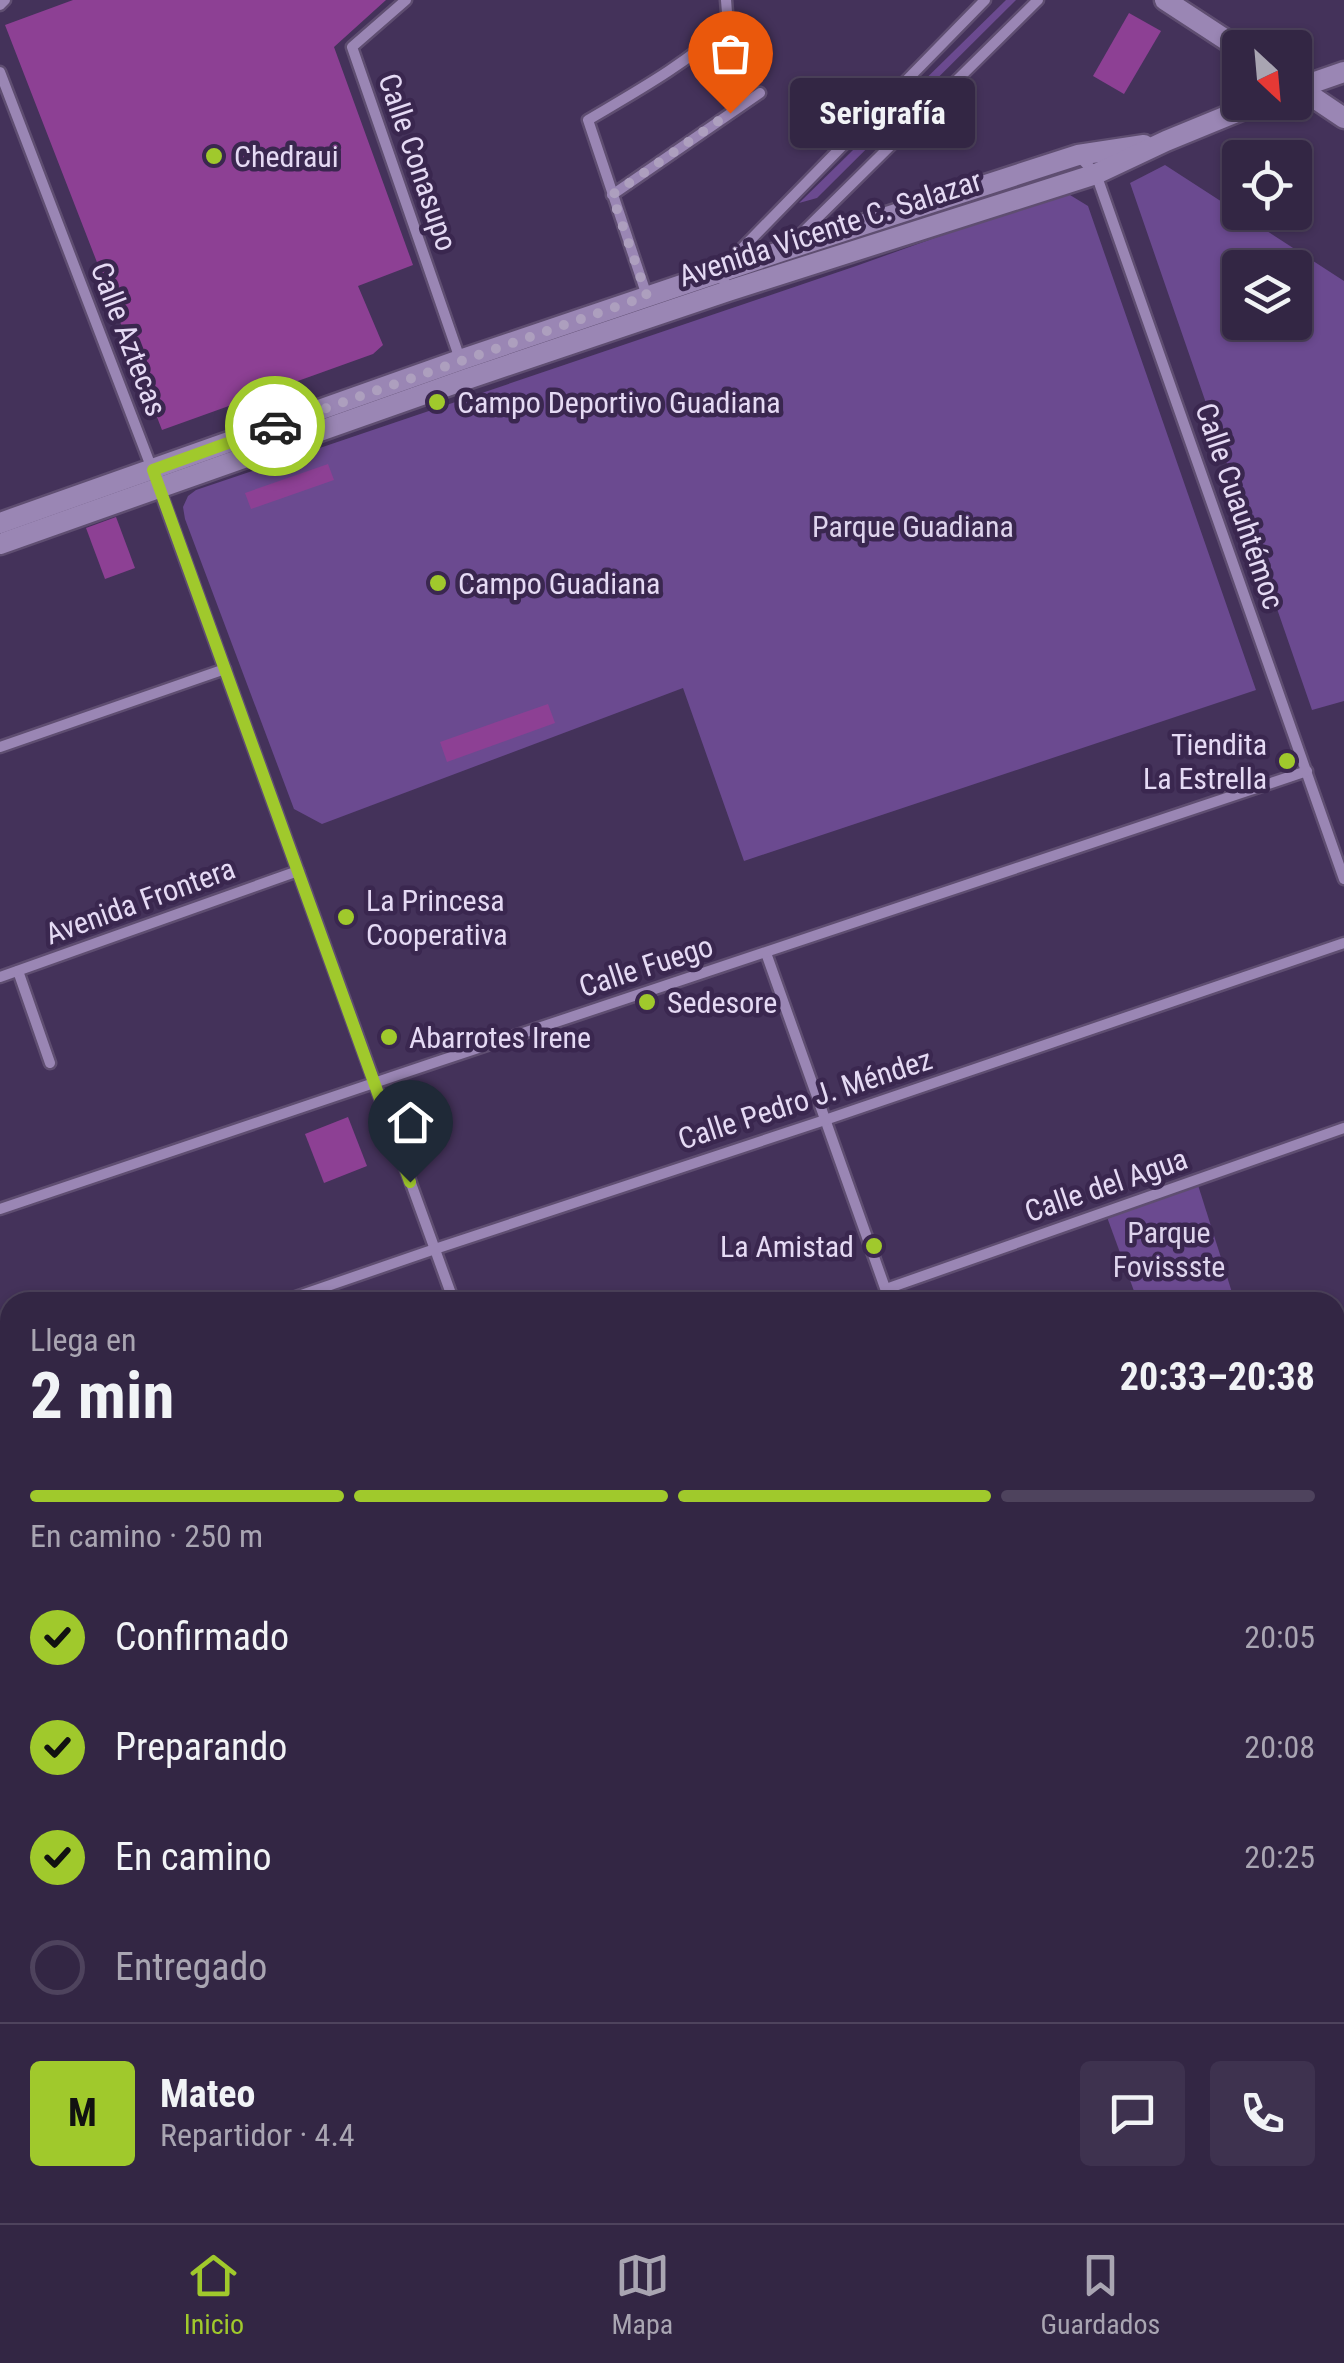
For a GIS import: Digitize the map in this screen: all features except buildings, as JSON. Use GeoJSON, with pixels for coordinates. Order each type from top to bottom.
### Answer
{"type":"FeatureCollection","features":[{"type":"Feature","properties":{"kind":"main road"},"geometry":{"type":"LineString","coordinates":[[1164,0],[1222,37]]}},
{"type":"Feature","properties":{"kind":"main road"},"geometry":{"type":"LineString","coordinates":[[1312,82],[1344,72]]}},
{"type":"Feature","properties":{"kind":"main road"},"geometry":{"type":"LineString","coordinates":[[1312,97],[1344,118]]}},
{"type":"Feature","properties":{"kind":"main road","name":"Avenida Vicente C. Salazar"},"geometry":{"type":"LineString","coordinates":[[724,281],[750,284],[1096,174],[1222,118]]}},
{"type":"Feature","properties":{"kind":"main road","name":"Avenida Vicente C. Salazar"},"geometry":{"type":"LineString","coordinates":[[0,544],[156,480],[724,281],[785,250],[1078,155],[1166,141]]}},
{"type":"Feature","properties":{"kind":"main road","name":"Avenida Vicente C. Salazar"},"geometry":{"type":"LineString","coordinates":[[0,523],[156,480]]}},
{"type":"Feature","properties":{"kind":"street","name":"Calle Conasupo"},"geometry":{"type":"LineString","coordinates":[[406,0],[352,47],[463,370]]}},
{"type":"Feature","properties":{"kind":"street"},"geometry":{"type":"LineString","coordinates":[[650,306],[588,120],[704,48],[728,25],[726,0]]}},
{"type":"Feature","properties":{"kind":"street"},"geometry":{"type":"LineString","coordinates":[[724,281],[985,0]]}},
{"type":"Feature","properties":{"kind":"street"},"geometry":{"type":"LineString","coordinates":[[750,284],[1038,0]]}},
{"type":"Feature","properties":{"kind":"street","name":"Calle Aztecas"},"geometry":{"type":"LineString","coordinates":[[0,72],[156,480],[450,1292]]}},
{"type":"Feature","properties":{"kind":"street"},"geometry":{"type":"LineString","coordinates":[[612,195],[760,93]]}},
{"type":"Feature","properties":{"kind":"street","name":"Calle Cuauhtémoc"},"geometry":{"type":"LineString","coordinates":[[1078,155],[1096,174],[1344,879]]}},
{"type":"Feature","properties":{"kind":"street"},"geometry":{"type":"LineString","coordinates":[[0,747],[224,669]]}},
{"type":"Feature","properties":{"kind":"street","name":"Calle Fuego"},"geometry":{"type":"LineString","coordinates":[[0,1209],[1307,771]]}},
{"type":"Feature","properties":{"kind":"street","name":"Avenida Frontera"},"geometry":{"type":"LineString","coordinates":[[0,978],[298,871]]}},
{"type":"Feature","properties":{"kind":"street","name":"Calle Pedro J. Méndez"},"geometry":{"type":"LineString","coordinates":[[310,1292],[1344,944]]}},
{"type":"Feature","properties":{"kind":"street"},"geometry":{"type":"LineString","coordinates":[[766,954],[886,1290]]}},
{"type":"Feature","properties":{"kind":"street"},"geometry":{"type":"LineString","coordinates":[[18,971],[50,1063]]}},
{"type":"Feature","properties":{"kind":"street","name":"Calle del Agua"},"geometry":{"type":"LineString","coordinates":[[886,1290],[1344,1128]]}},
{"type":"Feature","properties":{"kind":"green space"},"geometry":{"type":"Polygon","coordinates":[[[1006,0],[1016,0],[817,198],[799,203],[1006,0]]]}},
{"type":"Feature","properties":{"kind":"green space"},"geometry":{"type":"Polygon","coordinates":[[[1165,165],[1222,202],[1222,230],[1265,230],[1296,250],[1222,250],[1222,340],[1312,340],[1312,260],[1344,281],[1344,701],[1312,710],[1130,183],[1165,165]]]}},
{"type":"Feature","properties":{"kind":"green space","name":"Parque Guadiana"},"geometry":{"type":"Polygon","coordinates":[[[1061,193],[1088,206],[1256,690],[744,861],[683,688],[322,824],[294,809],[185,519],[183,507],[188,496],[196,490],[1061,193]]]}},
{"type":"Feature","properties":{"kind":"green space","name":"Parque Fovissste"},"geometry":{"type":"Polygon","coordinates":[[[1198,1185],[1232,1292],[1134,1292],[1107,1217],[1198,1185]]]}},
{"type":"Feature","properties":{"kind":"way so far"},"geometry":{"type":"LineString","coordinates":[[275,426],[647,296],[612,195],[730,113]]}},
{"type":"Feature","properties":{"kind":"place","name":"Serigrafía"},"geometry":{"type":"Point","coordinates":[730,113]}},
{"type":"Feature","properties":{"kind":"place","name":"Chedraui"},"geometry":{"type":"Point","coordinates":[214,156]}},
{"type":"Feature","properties":{"kind":"place","name":"Campo Deportivo Guadiana"},"geometry":{"type":"Point","coordinates":[437,402]}},
{"type":"Feature","properties":{"kind":"place","name":"Campo Guadiana"},"geometry":{"type":"Point","coordinates":[438,583]}},
{"type":"Feature","properties":{"kind":"place","name":"Tiendita La Estrella"},"geometry":{"type":"Point","coordinates":[1287,761]}},
{"type":"Feature","properties":{"kind":"place","name":"La Princesa Cooperativa"},"geometry":{"type":"Point","coordinates":[346,917]}},
{"type":"Feature","properties":{"kind":"place","name":"Sedesore"},"geometry":{"type":"Point","coordinates":[647,1002]}},
{"type":"Feature","properties":{"kind":"place","name":"Abarrotes Irene"},"geometry":{"type":"Point","coordinates":[389,1037]}},
{"type":"Feature","properties":{"kind":"place","name":"La Amistad"},"geometry":{"type":"Point","coordinates":[874,1246]}},
{"type":"Feature","properties":{"kind":"route"},"geometry":{"type":"LineString","coordinates":[[275,426],[153,470],[410,1182]]}}]}
